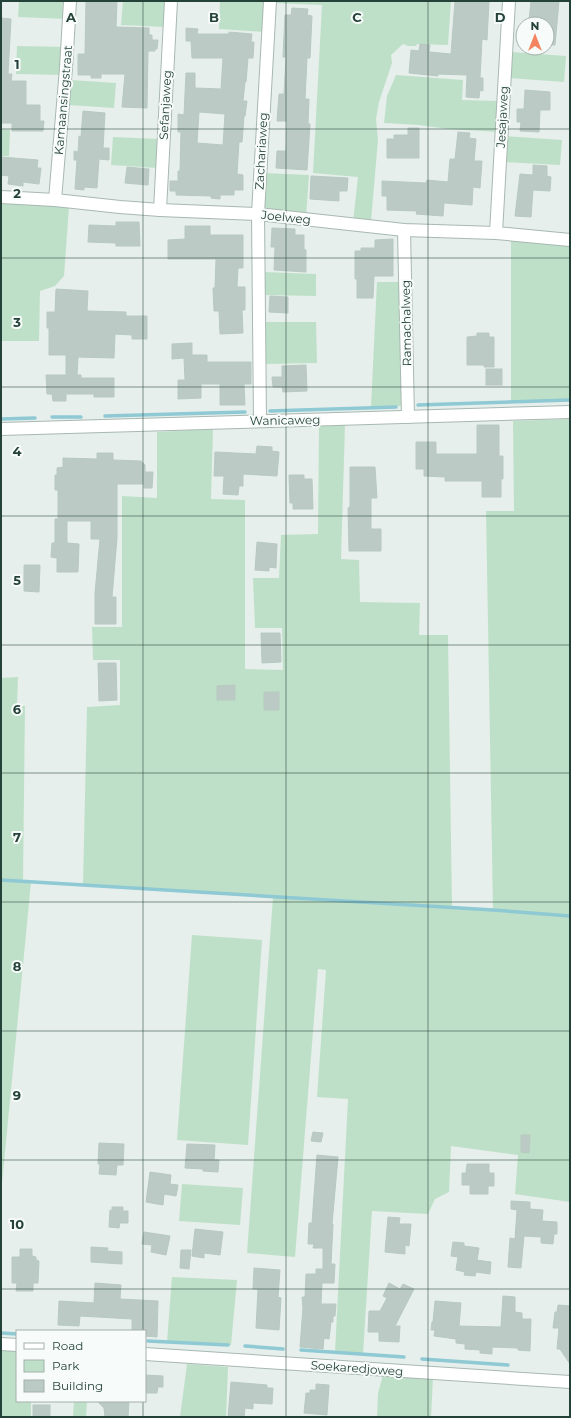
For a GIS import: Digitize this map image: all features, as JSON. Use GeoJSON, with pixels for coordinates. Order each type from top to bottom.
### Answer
{"type":"FeatureCollection","features":[{"type":"Feature","properties":{"kind":"street","name":"Kamaansingstraat"},"geometry":{"type":"LineString","coordinates":[[55,200],[70,1]]}},
{"type":"Feature","properties":{"kind":"street","name":"Sefanjaweg"},"geometry":{"type":"LineString","coordinates":[[160,210],[171,1]]}},
{"type":"Feature","properties":{"kind":"street","name":"Zachariaweg"},"geometry":{"type":"LineString","coordinates":[[260,421],[258,214],[270,1]]}},
{"type":"Feature","properties":{"kind":"street","name":"Jesajaweg"},"geometry":{"type":"LineString","coordinates":[[496,233],[509,1]]}},
{"type":"Feature","properties":{"kind":"street","name":"Joelweg"},"geometry":{"type":"LineString","coordinates":[[1,197],[55,200],[160,210],[258,214],[404,230],[496,233],[570,240]]}},
{"type":"Feature","properties":{"kind":"street","name":"Ramachalweg"},"geometry":{"type":"LineString","coordinates":[[404,230],[408,417]]}},
{"type":"Feature","properties":{"kind":"street","name":"Wanicaweg"},"geometry":{"type":"LineString","coordinates":[[1,429],[570,412]]}},
{"type":"Feature","properties":{"kind":"street"},"geometry":{"type":"LineString","coordinates":[[1,1344],[16,1345]]}},
{"type":"Feature","properties":{"kind":"street","name":"Soekaredjoweg"},"geometry":{"type":"LineString","coordinates":[[146,1354],[570,1382]]}},
{"type":"Feature","properties":{"kind":"green space"},"geometry":{"type":"Polygon","coordinates":[[[19,1],[68,1],[67,19],[18,17],[19,1]]]}},
{"type":"Feature","properties":{"kind":"green space"},"geometry":{"type":"Polygon","coordinates":[[[123,1],[167,1],[165,27],[121,25],[123,1]]]}},
{"type":"Feature","properties":{"kind":"green space"},"geometry":{"type":"Polygon","coordinates":[[[220,1],[266,1],[264,32],[219,29],[220,1]]]}},
{"type":"Feature","properties":{"kind":"green space"},"geometry":{"type":"Polygon","coordinates":[[[273,1],[451,1],[448,45],[417,44],[416,46],[408,46],[403,44],[391,55],[392,63],[379,102],[376,119],[378,140],[371,221],[353,222],[358,177],[313,173],[322,5],[273,3],[273,1]]]}},
{"type":"Feature","properties":{"kind":"green space"},"geometry":{"type":"Polygon","coordinates":[[[17,46],[66,47],[64,75],[16,74],[17,46]]]}},
{"type":"Feature","properties":{"kind":"green space"},"geometry":{"type":"Polygon","coordinates":[[[511,52],[515,52],[515,56],[566,56],[564,82],[509,78],[511,52]]]}},
{"type":"Feature","properties":{"kind":"green space"},"geometry":{"type":"Polygon","coordinates":[[[396,75],[463,80],[462,100],[500,101],[498,132],[384,123],[387,96],[396,75]]]}},
{"type":"Feature","properties":{"kind":"green space"},"geometry":{"type":"Polygon","coordinates":[[[71,80],[116,83],[114,108],[69,105],[71,80]]]}},
{"type":"Feature","properties":{"kind":"green space"},"geometry":{"type":"Polygon","coordinates":[[[1,129],[10,130],[9,156],[1,156],[1,129]]]}},
{"type":"Feature","properties":{"kind":"green space"},"geometry":{"type":"Polygon","coordinates":[[[505,136],[562,140],[560,165],[504,162],[505,136]]]}},
{"type":"Feature","properties":{"kind":"green space"},"geometry":{"type":"Polygon","coordinates":[[[113,137],[159,139],[158,168],[111,165],[113,137]]]}},
{"type":"Feature","properties":{"kind":"green space"},"geometry":{"type":"Polygon","coordinates":[[[263,173],[309,175],[306,217],[265,212],[261,201],[263,173]]]}},
{"type":"Feature","properties":{"kind":"green space"},"geometry":{"type":"Polygon","coordinates":[[[1,201],[69,207],[64,276],[55,286],[40,291],[39,341],[1,341],[1,201]]]}},
{"type":"Feature","properties":{"kind":"green space"},"geometry":{"type":"Polygon","coordinates":[[[511,239],[570,243],[570,400],[511,402],[511,239]]]}},
{"type":"Feature","properties":{"kind":"green space"},"geometry":{"type":"Polygon","coordinates":[[[263,272],[316,274],[316,296],[263,295],[263,272]]]}},
{"type":"Feature","properties":{"kind":"green space"},"geometry":{"type":"Polygon","coordinates":[[[377,282],[401,282],[403,406],[371,407],[377,282]]]}},
{"type":"Feature","properties":{"kind":"green space"},"geometry":{"type":"Polygon","coordinates":[[[264,322],[316,322],[317,363],[265,364],[264,322]]]}},
{"type":"Feature","properties":{"kind":"green space"},"geometry":{"type":"Polygon","coordinates":[[[570,419],[570,1202],[515,1194],[518,1155],[451,1146],[449,1192],[435,1199],[428,1214],[372,1211],[363,1354],[335,1352],[348,1099],[317,1097],[326,970],[318,969],[295,1257],[247,1253],[273,897],[83,885],[87,707],[120,705],[120,660],[93,660],[92,627],[122,627],[122,496],[157,498],[157,432],[213,429],[211,499],[245,500],[245,669],[283,670],[282,628],[255,628],[253,578],[279,578],[281,535],[318,534],[319,425],[345,425],[341,559],[359,560],[360,602],[420,603],[419,635],[448,635],[452,907],[493,910],[486,511],[514,511],[513,421],[570,419]]]}},
{"type":"Feature","properties":{"kind":"green space"},"geometry":{"type":"Polygon","coordinates":[[[18,677],[17,706],[25,706],[23,881],[31,882],[1,1194],[1,678],[18,677]]]}},
{"type":"Feature","properties":{"kind":"green space"},"geometry":{"type":"Polygon","coordinates":[[[192,935],[262,940],[248,1145],[177,1140],[192,935]]]}},
{"type":"Feature","properties":{"kind":"green space"},"geometry":{"type":"Polygon","coordinates":[[[182,1184],[243,1188],[240,1225],[179,1221],[182,1184]]]}},
{"type":"Feature","properties":{"kind":"green space"},"geometry":{"type":"Polygon","coordinates":[[[172,1277],[237,1280],[231,1345],[167,1342],[172,1277]]]}},
{"type":"Feature","properties":{"kind":"green space"},"geometry":{"type":"Polygon","coordinates":[[[1,1350],[16,1351],[16,1402],[31,1402],[31,1417],[1,1417],[1,1350]]]}},
{"type":"Feature","properties":{"kind":"green space"},"geometry":{"type":"Polygon","coordinates":[[[187,1364],[228,1367],[226,1417],[180,1417],[187,1364]]]}},
{"type":"Feature","properties":{"kind":"green space"},"geometry":{"type":"Polygon","coordinates":[[[383,1375],[433,1378],[431,1417],[377,1417],[378,1393],[383,1375]]]}},
{"type":"Feature","properties":{"kind":"green space"},"geometry":{"type":"Polygon","coordinates":[[[74,1402],[87,1402],[86,1417],[73,1417],[74,1402]]]}},
{"type":"Feature","properties":{"kind":"building"},"geometry":{"type":"Polygon","coordinates":[[[86,1],[117,1],[116,27],[149,28],[149,35],[152,35],[152,40],[158,40],[157,49],[155,49],[155,51],[148,51],[147,108],[122,107],[125,74],[101,74],[101,78],[91,78],[91,75],[78,75],[78,54],[85,54],[86,1]]]}},
{"type":"Feature","properties":{"kind":"building"},"geometry":{"type":"Polygon","coordinates":[[[455,1],[489,2],[487,40],[482,39],[480,78],[483,78],[483,91],[480,90],[479,98],[466,97],[467,75],[438,74],[438,76],[409,73],[411,50],[419,51],[420,44],[430,45],[429,52],[451,54],[455,1]]]}},
{"type":"Feature","properties":{"kind":"building"},"geometry":{"type":"Polygon","coordinates":[[[531,1],[559,1],[555,45],[555,16],[530,16],[531,1]]]}},
{"type":"Feature","properties":{"kind":"building"},"geometry":{"type":"Polygon","coordinates":[[[292,8],[308,9],[307,15],[312,16],[310,58],[307,58],[305,99],[309,99],[308,124],[310,124],[307,170],[276,168],[277,151],[286,151],[287,121],[277,121],[279,94],[284,94],[286,57],[283,57],[285,15],[291,15],[292,8]]]}},
{"type":"Feature","properties":{"kind":"building"},"geometry":{"type":"Polygon","coordinates":[[[1,18],[11,19],[8,74],[12,74],[11,81],[26,81],[26,105],[40,105],[40,121],[44,121],[43,131],[12,131],[12,123],[1,123],[1,18]]]}},
{"type":"Feature","properties":{"kind":"building"},"geometry":{"type":"Polygon","coordinates":[[[186,28],[198,29],[197,34],[229,34],[229,32],[252,34],[251,42],[254,42],[253,58],[248,58],[243,101],[247,101],[242,142],[239,142],[237,174],[243,175],[243,190],[234,190],[234,195],[220,195],[220,199],[211,198],[211,196],[176,195],[176,191],[170,191],[170,181],[178,181],[178,171],[180,171],[181,132],[178,132],[178,114],[184,115],[186,73],[195,73],[195,88],[221,89],[223,58],[192,58],[191,41],[186,41],[186,28]],[[199,112],[197,143],[223,145],[225,114],[199,112]]]}},
{"type":"Feature","properties":{"kind":"building"},"geometry":{"type":"Polygon","coordinates":[[[525,90],[550,92],[550,110],[540,110],[539,132],[520,131],[521,122],[517,122],[517,109],[524,109],[525,90]]]}},
{"type":"Feature","properties":{"kind":"building"},"geometry":{"type":"Polygon","coordinates":[[[83,111],[105,113],[103,148],[109,148],[109,160],[99,159],[97,188],[84,187],[84,190],[75,189],[77,160],[74,160],[74,151],[78,152],[79,136],[81,137],[83,111]]]}},
{"type":"Feature","properties":{"kind":"building"},"geometry":{"type":"Polygon","coordinates":[[[408,128],[419,128],[419,158],[387,158],[387,139],[394,139],[394,135],[408,135],[408,128]]]}},
{"type":"Feature","properties":{"kind":"building"},"geometry":{"type":"Polygon","coordinates":[[[458,132],[470,133],[469,138],[476,139],[474,161],[482,161],[480,188],[473,187],[472,205],[444,203],[443,216],[416,214],[417,211],[387,210],[387,196],[382,196],[382,181],[426,183],[427,180],[448,182],[450,159],[455,159],[458,132]]]}},
{"type":"Feature","properties":{"kind":"building"},"geometry":{"type":"Polygon","coordinates":[[[1,157],[38,160],[37,168],[41,168],[39,184],[23,182],[23,186],[8,184],[9,176],[1,175],[1,157]]]}},
{"type":"Feature","properties":{"kind":"building"},"geometry":{"type":"Polygon","coordinates":[[[533,165],[547,166],[547,176],[551,177],[550,191],[533,190],[531,217],[515,216],[520,174],[533,175],[533,165]]]}},
{"type":"Feature","properties":{"kind":"building"},"geometry":{"type":"Polygon","coordinates":[[[127,167],[149,169],[148,185],[125,183],[127,167]]]}},
{"type":"Feature","properties":{"kind":"building"},"geometry":{"type":"Polygon","coordinates":[[[311,176],[348,178],[347,191],[339,191],[339,201],[310,199],[311,176]]]}},
{"type":"Feature","properties":{"kind":"building"},"geometry":{"type":"Polygon","coordinates":[[[116,222],[139,222],[140,246],[116,246],[116,243],[88,242],[89,225],[116,226],[116,222]]]}},
{"type":"Feature","properties":{"kind":"building"},"geometry":{"type":"Polygon","coordinates":[[[185,226],[210,226],[210,235],[243,235],[243,268],[238,268],[237,287],[245,287],[245,310],[242,310],[243,333],[220,334],[219,311],[214,311],[213,288],[215,288],[216,259],[168,259],[168,240],[185,239],[185,226]]]}},
{"type":"Feature","properties":{"kind":"building"},"geometry":{"type":"Polygon","coordinates":[[[272,228],[295,229],[295,235],[304,235],[306,272],[274,270],[275,247],[271,247],[272,228]]]}},
{"type":"Feature","properties":{"kind":"building"},"geometry":{"type":"Polygon","coordinates":[[[393,239],[393,276],[374,276],[373,298],[357,298],[355,251],[361,251],[361,248],[375,248],[375,240],[393,239]]]}},
{"type":"Feature","properties":{"kind":"building"},"geometry":{"type":"Polygon","coordinates":[[[56,289],[88,291],[87,311],[126,312],[126,316],[147,316],[147,339],[132,339],[132,335],[115,334],[114,358],[78,357],[77,375],[81,375],[81,378],[114,378],[114,397],[94,397],[94,394],[66,394],[66,401],[53,401],[52,394],[47,394],[46,375],[66,375],[66,355],[49,355],[49,328],[47,328],[47,312],[55,312],[56,289]]]}},
{"type":"Feature","properties":{"kind":"building"},"geometry":{"type":"Polygon","coordinates":[[[270,296],[288,297],[288,313],[269,312],[270,296]]]}},
{"type":"Feature","properties":{"kind":"building"},"geometry":{"type":"Polygon","coordinates":[[[477,333],[489,333],[489,337],[494,337],[494,367],[484,367],[484,365],[467,365],[467,337],[477,336],[477,333]]]}},
{"type":"Feature","properties":{"kind":"building"},"geometry":{"type":"Polygon","coordinates":[[[192,343],[192,355],[207,355],[207,362],[251,362],[251,384],[244,384],[245,405],[220,405],[220,384],[201,384],[201,398],[178,399],[178,380],[185,380],[184,358],[172,359],[172,344],[192,343]]]}},
{"type":"Feature","properties":{"kind":"building"},"geometry":{"type":"Polygon","coordinates":[[[306,365],[307,391],[283,392],[282,387],[273,387],[272,377],[282,377],[282,366],[306,365]]]}},
{"type":"Feature","properties":{"kind":"building"},"geometry":{"type":"Polygon","coordinates":[[[486,369],[502,369],[502,385],[486,385],[486,369]]]}},
{"type":"Feature","properties":{"kind":"building"},"geometry":{"type":"Polygon","coordinates":[[[477,425],[499,425],[499,456],[503,456],[501,497],[482,497],[482,481],[445,481],[445,477],[424,476],[424,469],[416,469],[416,442],[436,442],[436,454],[477,454],[477,425]]]}},
{"type":"Feature","properties":{"kind":"building"},"geometry":{"type":"Polygon","coordinates":[[[257,446],[272,447],[272,451],[279,452],[277,476],[243,474],[243,486],[239,486],[238,495],[223,494],[224,476],[214,476],[215,452],[256,454],[257,446]]]}},
{"type":"Feature","properties":{"kind":"building"},"geometry":{"type":"Polygon","coordinates":[[[97,453],[113,453],[113,460],[141,461],[145,465],[145,472],[153,472],[152,488],[144,488],[144,484],[117,484],[117,538],[112,597],[116,597],[116,624],[95,624],[95,593],[100,539],[91,539],[91,521],[67,521],[67,543],[79,544],[78,572],[57,572],[57,558],[51,557],[52,543],[55,543],[55,519],[58,519],[58,490],[55,490],[55,475],[57,475],[57,468],[63,467],[63,458],[97,459],[97,453]]]}},
{"type":"Feature","properties":{"kind":"building"},"geometry":{"type":"Polygon","coordinates":[[[350,467],[375,467],[377,498],[371,498],[371,529],[381,529],[381,551],[349,551],[348,508],[350,507],[350,467]]]}},
{"type":"Feature","properties":{"kind":"building"},"geometry":{"type":"Polygon","coordinates":[[[289,475],[304,475],[304,479],[312,479],[313,509],[293,509],[293,503],[290,503],[289,475]]]}},
{"type":"Feature","properties":{"kind":"building"},"geometry":{"type":"Polygon","coordinates":[[[257,542],[277,544],[276,568],[269,567],[269,571],[255,570],[257,542]]]}},
{"type":"Feature","properties":{"kind":"building"},"geometry":{"type":"Polygon","coordinates":[[[24,565],[40,565],[39,592],[24,591],[24,565]]]}},
{"type":"Feature","properties":{"kind":"building"},"geometry":{"type":"Polygon","coordinates":[[[261,633],[280,633],[281,662],[262,663],[261,633]]]}},
{"type":"Feature","properties":{"kind":"building"},"geometry":{"type":"Polygon","coordinates":[[[98,663],[116,663],[117,700],[99,701],[98,663]]]}},
{"type":"Feature","properties":{"kind":"building"},"geometry":{"type":"Polygon","coordinates":[[[235,685],[235,700],[217,700],[217,686],[235,685]]]}},
{"type":"Feature","properties":{"kind":"building"},"geometry":{"type":"Polygon","coordinates":[[[264,692],[279,692],[279,710],[264,710],[264,692]]]}},
{"type":"Feature","properties":{"kind":"building"},"geometry":{"type":"Polygon","coordinates":[[[313,1132],[323,1133],[321,1142],[311,1141],[313,1132]]]}},
{"type":"Feature","properties":{"kind":"building"},"geometry":{"type":"Polygon","coordinates":[[[521,1135],[530,1135],[529,1153],[521,1152],[521,1135]]]}},
{"type":"Feature","properties":{"kind":"building"},"geometry":{"type":"Polygon","coordinates":[[[99,1143],[124,1144],[123,1165],[117,1165],[116,1175],[99,1174],[99,1143]]]}},
{"type":"Feature","properties":{"kind":"building"},"geometry":{"type":"Polygon","coordinates":[[[187,1144],[215,1145],[214,1160],[219,1160],[218,1172],[185,1168],[187,1144]]]}},
{"type":"Feature","properties":{"kind":"building"},"geometry":{"type":"Polygon","coordinates":[[[317,1155],[338,1157],[332,1224],[331,1264],[335,1264],[334,1283],[322,1283],[321,1304],[336,1304],[335,1316],[333,1316],[333,1322],[331,1322],[329,1339],[324,1338],[323,1349],[300,1347],[303,1308],[302,1297],[305,1297],[306,1274],[316,1274],[316,1269],[323,1269],[323,1248],[313,1248],[314,1244],[308,1244],[309,1223],[312,1223],[317,1155]]]}},
{"type":"Feature","properties":{"kind":"building"},"geometry":{"type":"Polygon","coordinates":[[[467,1164],[489,1164],[489,1173],[494,1173],[494,1186],[488,1186],[488,1194],[470,1194],[470,1185],[462,1185],[462,1173],[466,1173],[467,1164]]]}},
{"type":"Feature","properties":{"kind":"building"},"geometry":{"type":"Polygon","coordinates":[[[150,1172],[171,1175],[170,1184],[178,1185],[176,1196],[164,1194],[163,1205],[146,1202],[150,1172]]]}},
{"type":"Feature","properties":{"kind":"building"},"geometry":{"type":"Polygon","coordinates":[[[511,1201],[530,1202],[530,1209],[543,1210],[542,1221],[557,1222],[557,1234],[554,1234],[553,1244],[541,1243],[541,1237],[524,1236],[521,1268],[508,1267],[510,1238],[515,1239],[517,1210],[511,1209],[511,1201]]]}},
{"type":"Feature","properties":{"kind":"building"},"geometry":{"type":"Polygon","coordinates":[[[112,1207],[123,1207],[123,1211],[128,1211],[128,1223],[120,1223],[119,1228],[109,1227],[110,1210],[112,1211],[112,1207]]]}},
{"type":"Feature","properties":{"kind":"building"},"geometry":{"type":"Polygon","coordinates":[[[388,1217],[400,1218],[399,1224],[411,1224],[409,1246],[405,1245],[405,1254],[385,1252],[388,1217]]]}},
{"type":"Feature","properties":{"kind":"building"},"geometry":{"type":"Polygon","coordinates":[[[195,1229],[223,1232],[220,1255],[204,1253],[204,1258],[192,1256],[195,1229]]]}},
{"type":"Feature","properties":{"kind":"building"},"geometry":{"type":"Polygon","coordinates":[[[144,1232],[170,1236],[166,1255],[151,1252],[152,1245],[142,1244],[144,1232]]]}},
{"type":"Feature","properties":{"kind":"building"},"geometry":{"type":"Polygon","coordinates":[[[453,1242],[464,1243],[464,1246],[479,1248],[477,1260],[491,1262],[490,1274],[476,1272],[475,1276],[464,1275],[465,1272],[456,1270],[458,1257],[451,1256],[453,1242]]]}},
{"type":"Feature","properties":{"kind":"building"},"geometry":{"type":"Polygon","coordinates":[[[91,1247],[108,1248],[107,1251],[122,1252],[122,1264],[91,1262],[91,1247]]]}},
{"type":"Feature","properties":{"kind":"building"},"geometry":{"type":"Polygon","coordinates":[[[20,1249],[32,1249],[32,1256],[36,1257],[36,1260],[39,1261],[38,1283],[33,1283],[33,1291],[16,1291],[17,1283],[12,1283],[12,1257],[20,1257],[20,1249]]]}},
{"type":"Feature","properties":{"kind":"building"},"geometry":{"type":"Polygon","coordinates":[[[181,1250],[191,1250],[189,1269],[180,1268],[181,1250]]]}},
{"type":"Feature","properties":{"kind":"building"},"geometry":{"type":"Polygon","coordinates":[[[254,1268],[280,1270],[278,1297],[281,1298],[279,1330],[256,1328],[258,1289],[253,1289],[254,1268]]]}},
{"type":"Feature","properties":{"kind":"building"},"geometry":{"type":"Polygon","coordinates":[[[95,1283],[121,1285],[120,1299],[158,1301],[157,1337],[146,1336],[146,1330],[132,1330],[132,1319],[80,1316],[79,1326],[58,1325],[59,1301],[94,1303],[95,1283]]]}},
{"type":"Feature","properties":{"kind":"building"},"geometry":{"type":"Polygon","coordinates":[[[389,1283],[400,1289],[403,1284],[414,1289],[395,1326],[400,1326],[399,1342],[379,1341],[379,1332],[368,1332],[369,1311],[380,1311],[387,1298],[383,1296],[389,1283]]]}},
{"type":"Feature","properties":{"kind":"building"},"geometry":{"type":"Polygon","coordinates":[[[503,1296],[515,1297],[515,1312],[522,1313],[522,1319],[531,1319],[530,1351],[518,1350],[518,1348],[492,1347],[492,1354],[480,1353],[480,1350],[465,1349],[465,1344],[456,1343],[456,1339],[434,1336],[435,1330],[431,1330],[435,1301],[461,1303],[459,1326],[501,1327],[503,1296]]]}},
{"type":"Feature","properties":{"kind":"building"},"geometry":{"type":"Polygon","coordinates":[[[558,1305],[570,1306],[570,1364],[560,1349],[557,1349],[559,1328],[553,1328],[555,1312],[557,1312],[558,1305]]]}},
{"type":"Feature","properties":{"kind":"building"},"geometry":{"type":"Polygon","coordinates":[[[146,1375],[163,1376],[163,1387],[158,1387],[157,1393],[146,1393],[146,1375]]]}},
{"type":"Feature","properties":{"kind":"building"},"geometry":{"type":"Polygon","coordinates":[[[231,1382],[267,1385],[267,1388],[273,1388],[272,1404],[253,1403],[253,1409],[245,1408],[244,1417],[228,1417],[231,1382]]]}},
{"type":"Feature","properties":{"kind":"building"},"geometry":{"type":"Polygon","coordinates":[[[316,1384],[329,1385],[327,1415],[304,1413],[306,1393],[310,1393],[310,1390],[316,1390],[316,1384]]]}},
{"type":"Feature","properties":{"kind":"building"},"geometry":{"type":"Polygon","coordinates":[[[98,1402],[129,1402],[128,1417],[105,1417],[104,1408],[98,1402]]]}},
{"type":"Feature","properties":{"kind":"building"},"geometry":{"type":"Polygon","coordinates":[[[33,1405],[50,1405],[50,1417],[33,1417],[33,1405]]]}},
{"type":"Feature","properties":{"kind":"waterway"},"geometry":{"type":"LineString","coordinates":[[418,405],[570,400]]}},
{"type":"Feature","properties":{"kind":"waterway"},"geometry":{"type":"LineString","coordinates":[[270,411],[396,407]]}},
{"type":"Feature","properties":{"kind":"waterway"},"geometry":{"type":"LineString","coordinates":[[105,416],[245,412]]}},
{"type":"Feature","properties":{"kind":"waterway"},"geometry":{"type":"LineString","coordinates":[[52,417],[81,417]]}},
{"type":"Feature","properties":{"kind":"waterway"},"geometry":{"type":"LineString","coordinates":[[1,419],[35,418]]}},
{"type":"Feature","properties":{"kind":"waterway"},"geometry":{"type":"LineString","coordinates":[[1,880],[570,916]]}},
{"type":"Feature","properties":{"kind":"waterway"},"geometry":{"type":"LineString","coordinates":[[1,1333],[16,1334]]}},
{"type":"Feature","properties":{"kind":"waterway"},"geometry":{"type":"LineString","coordinates":[[148,1341],[228,1345]]}},
{"type":"Feature","properties":{"kind":"waterway"},"geometry":{"type":"LineString","coordinates":[[245,1346],[283,1349]]}},
{"type":"Feature","properties":{"kind":"waterway"},"geometry":{"type":"LineString","coordinates":[[301,1350],[404,1357]]}},
{"type":"Feature","properties":{"kind":"waterway"},"geometry":{"type":"LineString","coordinates":[[422,1359],[508,1365]]}}]}
